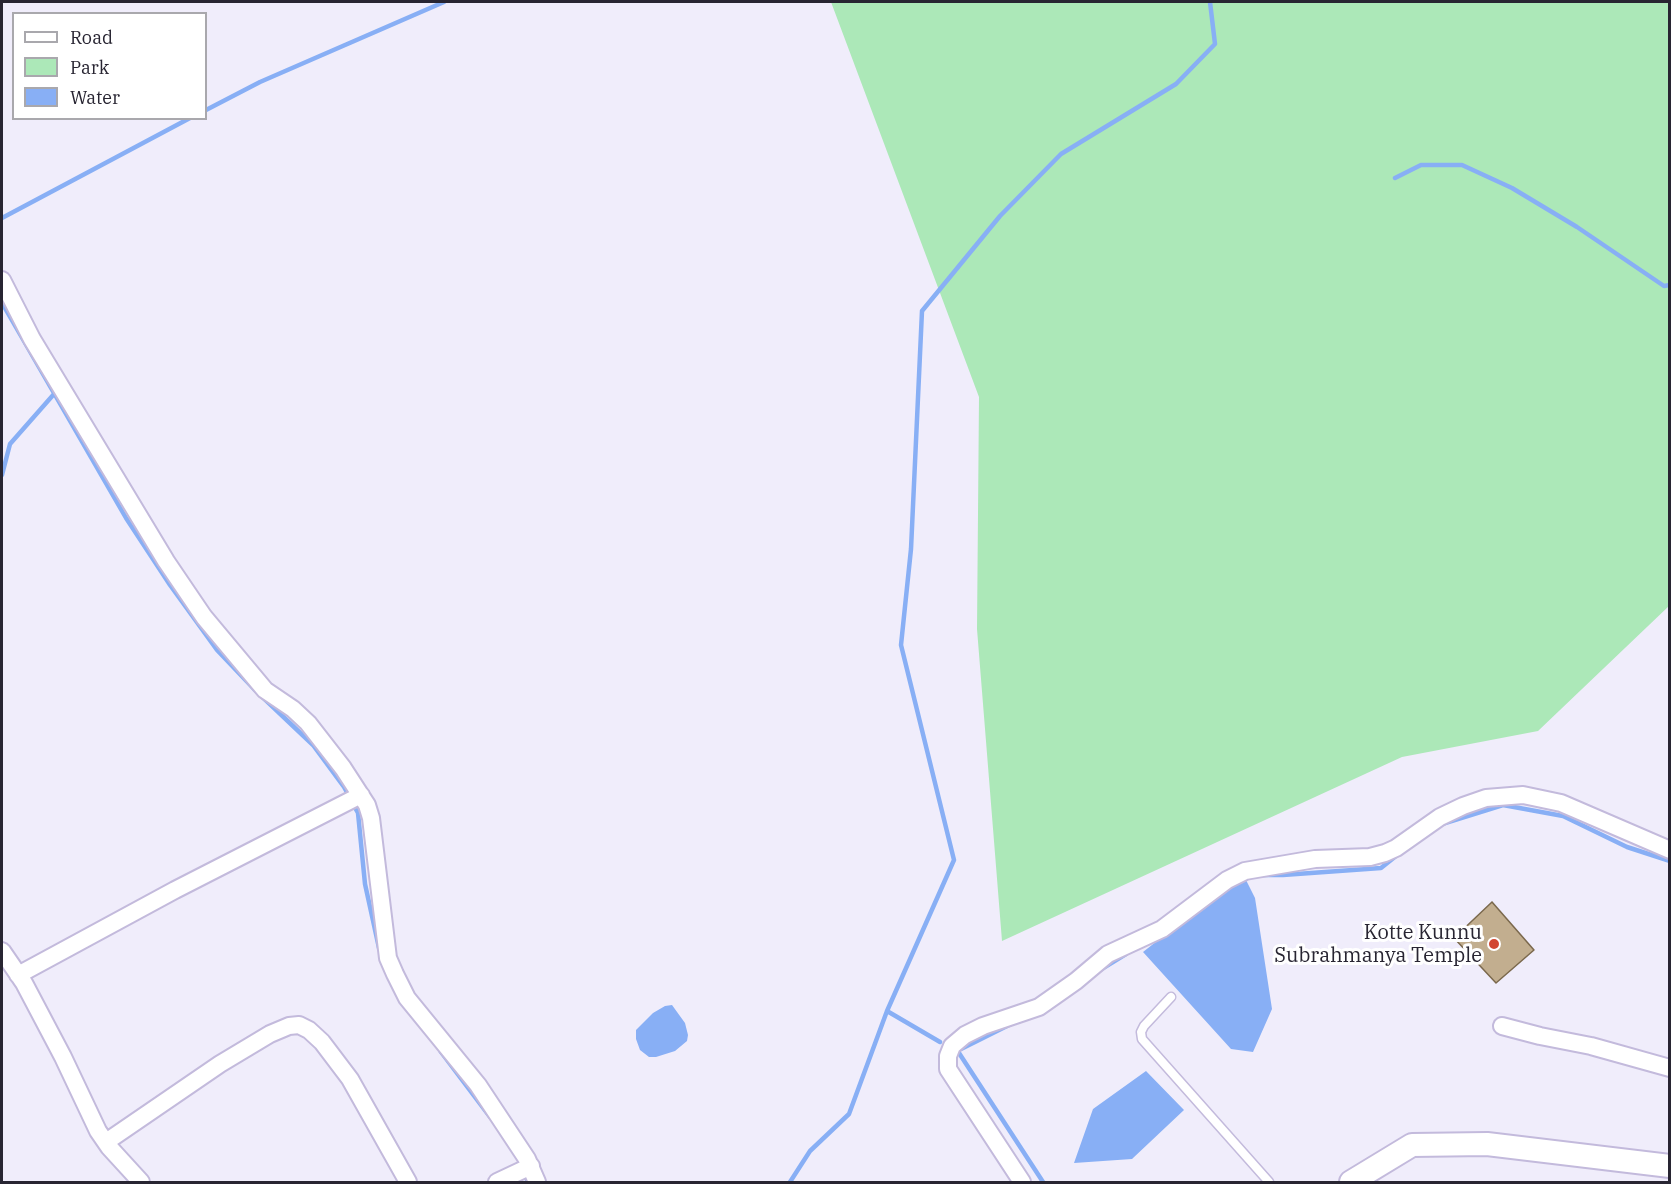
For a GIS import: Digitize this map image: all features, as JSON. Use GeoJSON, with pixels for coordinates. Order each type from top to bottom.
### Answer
{"type":"FeatureCollection","features":[{"type":"Feature","properties":{"kind":"main road"},"geometry":{"type":"LineString","coordinates":[[1351,1182],[1412,1145],[1487,1144],[1670,1166]]}},
{"type":"Feature","properties":{"kind":"street"},"geometry":{"type":"LineString","coordinates":[[2,280],[32,339],[166,561],[204,617],[265,690],[293,709],[308,723],[343,768],[359,796],[367,805],[371,818],[388,958],[407,998],[478,1085],[531,1173],[502,1180]]}},
{"type":"Feature","properties":{"kind":"street"},"geometry":{"type":"LineString","coordinates":[[1022,1182],[948,1069],[948,1056],[952,1046],[965,1035],[983,1026],[1039,1007],[1076,981],[1108,954],[1162,929],[1227,880],[1245,871],[1315,859],[1370,857],[1385,854],[1440,817],[1463,806],[1486,798],[1523,795],[1561,803],[1670,850]]}},
{"type":"Feature","properties":{"kind":"street"},"geometry":{"type":"LineString","coordinates":[[18,975],[175,890],[359,796]]}},
{"type":"Feature","properties":{"kind":"street"},"geometry":{"type":"LineString","coordinates":[[2,951],[18,975],[63,1057],[98,1131],[141,1182]]}},
{"type":"Feature","properties":{"kind":"street"},"geometry":{"type":"LineString","coordinates":[[106,1142],[220,1064],[270,1034],[289,1026],[299,1025],[309,1030],[322,1042],[350,1079],[408,1182]]}},
{"type":"Feature","properties":{"kind":"street"},"geometry":{"type":"LineString","coordinates":[[1502,1026],[1591,1046],[1670,1068]]}},
{"type":"Feature","properties":{"kind":"lane"},"geometry":{"type":"LineString","coordinates":[[1171,997],[1144,1026],[1141,1032],[1142,1039],[1269,1182]]}},
{"type":"Feature","properties":{"kind":"green space"},"geometry":{"type":"Polygon","coordinates":[[[831,2],[1669,2],[1669,606],[1538,731],[1402,757],[1002,941],[977,629],[979,397],[831,2]]]}},
{"type":"Feature","properties":{"kind":"water"},"geometry":{"type":"Polygon","coordinates":[[[1245,878],[1255,898],[1272,1009],[1253,1052],[1231,1049],[1143,952],[1209,900],[1245,878]]]}},
{"type":"Feature","properties":{"kind":"water"},"geometry":{"type":"Polygon","coordinates":[[[672,1005],[685,1023],[687,1041],[675,1051],[649,1057],[640,1050],[636,1030],[653,1013],[672,1005]]]}},
{"type":"Feature","properties":{"kind":"water"},"geometry":{"type":"Polygon","coordinates":[[[1146,1071],[1184,1110],[1132,1159],[1074,1163],[1093,1109],[1146,1071]]]}},
{"type":"Feature","properties":{"kind":"building","name":"Kotte Kunnu Subrahmanya Temple"},"geometry":{"type":"Polygon","coordinates":[[[1492,902],[1534,950],[1496,983],[1454,938],[1492,902]]]}},
{"type":"Feature","properties":{"kind":"waterway"},"geometry":{"type":"LineString","coordinates":[[207,109],[260,82],[444,2]]}},
{"type":"Feature","properties":{"kind":"waterway"},"geometry":{"type":"LineString","coordinates":[[790,1182],[810,1151],[849,1114],[887,1011],[954,860],[901,645],[911,549],[922,311],[1000,216],[1061,154],[1176,84],[1215,44],[1210,2]]}},
{"type":"Feature","properties":{"kind":"waterway"},"geometry":{"type":"LineString","coordinates":[[2,218],[186,120]]}},
{"type":"Feature","properties":{"kind":"waterway"},"geometry":{"type":"LineString","coordinates":[[1395,178],[1421,165],[1462,165],[1512,188],[1577,227],[1664,286],[1670,285]]}},
{"type":"Feature","properties":{"kind":"waterway"},"geometry":{"type":"LineString","coordinates":[[2,303],[126,518],[170,585],[217,650],[313,745],[349,796]]}},
{"type":"Feature","properties":{"kind":"waterway"},"geometry":{"type":"LineString","coordinates":[[2,475],[10,444],[54,394]]}},
{"type":"Feature","properties":{"kind":"waterway"},"geometry":{"type":"LineString","coordinates":[[353,804],[358,813],[365,884],[379,948]]}},
{"type":"Feature","properties":{"kind":"waterway"},"geometry":{"type":"LineString","coordinates":[[1442,824],[1503,805],[1563,816],[1627,847],[1670,861]]}},
{"type":"Feature","properties":{"kind":"waterway"},"geometry":{"type":"LineString","coordinates":[[1262,875],[1381,868],[1396,856]]}},
{"type":"Feature","properties":{"kind":"waterway"},"geometry":{"type":"LineString","coordinates":[[1100,970],[1126,954]]}},
{"type":"Feature","properties":{"kind":"waterway"},"geometry":{"type":"LineString","coordinates":[[887,1011],[940,1042]]}},
{"type":"Feature","properties":{"kind":"waterway"},"geometry":{"type":"LineString","coordinates":[[957,1051],[1011,1024]]}},
{"type":"Feature","properties":{"kind":"waterway"},"geometry":{"type":"LineString","coordinates":[[441,1052],[490,1117]]}},
{"type":"Feature","properties":{"kind":"waterway"},"geometry":{"type":"LineString","coordinates":[[959,1053],[1043,1182]]}},
{"type":"Feature","properties":{"kind":"waterway"},"geometry":{"type":"LineString","coordinates":[[524,1173],[528,1182]]}},
{"type":"Feature","properties":{"kind":"place","name":"Kotte Kunnu Subrahmanya Temple"},"geometry":{"type":"Point","coordinates":[1494,944]}}]}
